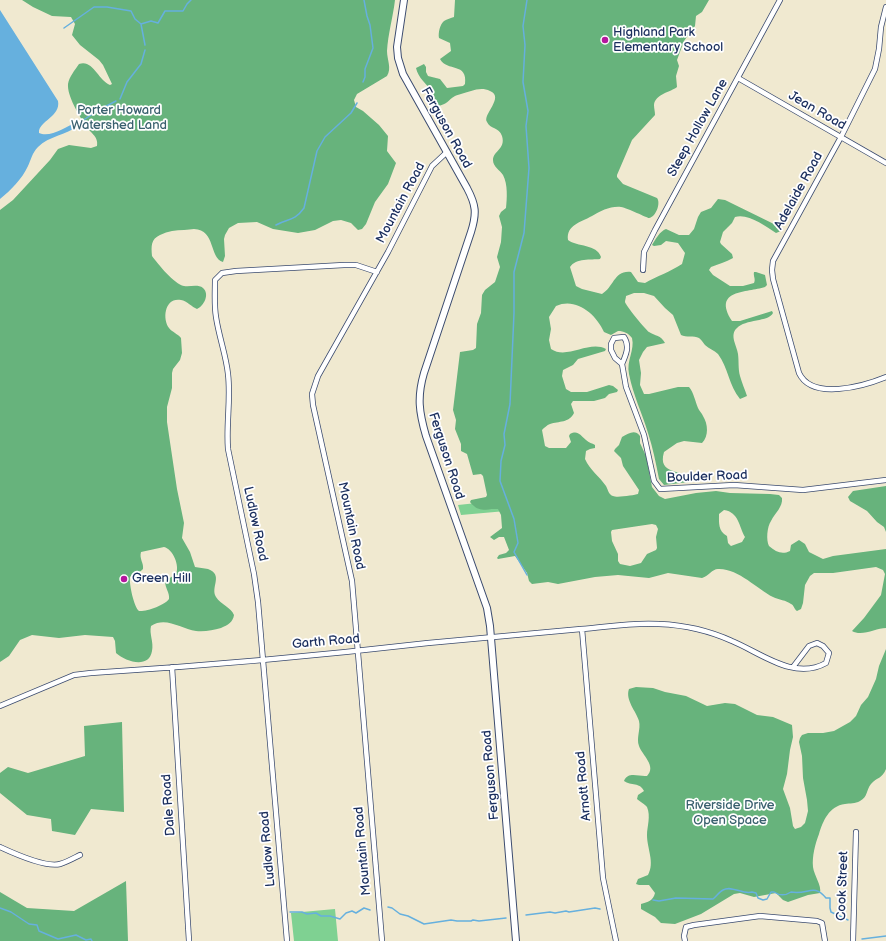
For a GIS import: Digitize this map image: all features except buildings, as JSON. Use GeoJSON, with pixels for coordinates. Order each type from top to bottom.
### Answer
{"type":"FeatureCollection","features":[{"type":"Feature","properties":{"kind":"street","name":"Ferguson Road"},"geometry":{"type":"LineString","coordinates":[[404,0],[397,47],[398,58],[403,74],[474,201],[475,219],[420,386],[419,404],[421,419],[426,436],[487,608],[491,636],[516,941]]}},
{"type":"Feature","properties":{"kind":"street","name":"Steep Hollow Lane"},"geometry":{"type":"LineString","coordinates":[[643,270],[644,252],[780,0]]}},
{"type":"Feature","properties":{"kind":"street","name":"Adelaide Road"},"geometry":{"type":"LineString","coordinates":[[886,7],[881,27],[879,50],[875,69],[841,137],[773,261],[772,270],[773,279],[802,380],[810,386],[827,389],[870,384],[886,377]]}},
{"type":"Feature","properties":{"kind":"street","name":"Jean Road"},"geometry":{"type":"LineString","coordinates":[[738,78],[886,163]]}},
{"type":"Feature","properties":{"kind":"street","name":"Mountain Road"},"geometry":{"type":"LineString","coordinates":[[382,941],[352,581],[312,394],[318,376],[401,228],[432,166],[446,152]]}},
{"type":"Feature","properties":{"kind":"street","name":"Ludlow Road"},"geometry":{"type":"LineString","coordinates":[[287,941],[264,659],[254,574],[228,449],[228,375],[226,358],[215,316],[215,280],[222,272],[344,265],[356,265],[377,272]]}},
{"type":"Feature","properties":{"kind":"street","name":"Boulder Road"},"geometry":{"type":"LineString","coordinates":[[622,364],[615,358],[611,350],[611,344],[614,338],[624,337],[627,341],[628,347],[622,364],[626,387],[644,435],[654,481],[660,489],[734,485],[803,490],[886,480]]}},
{"type":"Feature","properties":{"kind":"street","name":"Garth Road"},"geometry":{"type":"LineString","coordinates":[[0,706],[74,675],[92,672],[172,667],[358,651],[491,636],[638,624],[659,624],[686,627],[716,634],[781,665],[793,667],[806,669],[817,668],[826,663],[828,653],[823,646],[816,643],[809,646],[793,667]]}},
{"type":"Feature","properties":{"kind":"street","name":"Arnott Road"},"geometry":{"type":"LineString","coordinates":[[582,629],[603,878],[616,941]]}},
{"type":"Feature","properties":{"kind":"street","name":"Dale Road"},"geometry":{"type":"LineString","coordinates":[[172,667],[189,941]]}},
{"type":"Feature","properties":{"kind":"street","name":"Cook Street"},"geometry":{"type":"LineString","coordinates":[[853,941],[856,832]]}},
{"type":"Feature","properties":{"kind":"street"},"geometry":{"type":"LineString","coordinates":[[0,847],[15,854],[40,862],[59,864],[80,855]]}},
{"type":"Feature","properties":{"kind":"street"},"geometry":{"type":"LineString","coordinates":[[685,941],[684,936],[686,927],[760,916],[817,921],[822,923],[825,941]]}},
{"type":"Feature","properties":{"kind":"green space","name":"Porter Howard Watershed Land"},"geometry":{"type":"Polygon","coordinates":[[[22,0],[395,0],[387,51],[389,67],[387,76],[357,94],[354,100],[356,107],[379,125],[388,136],[387,151],[396,163],[388,184],[375,202],[366,224],[362,229],[358,230],[351,223],[341,220],[333,221],[315,230],[298,233],[273,229],[257,222],[238,223],[229,228],[225,235],[225,256],[223,262],[216,255],[206,234],[194,229],[163,234],[157,237],[152,243],[152,256],[171,278],[184,286],[201,287],[206,293],[204,303],[197,309],[181,300],[176,300],[171,302],[166,309],[166,319],[169,328],[181,338],[182,353],[180,360],[173,369],[172,373],[172,388],[167,407],[167,422],[177,489],[184,523],[182,538],[190,552],[195,567],[208,569],[215,574],[216,578],[214,589],[216,597],[233,612],[234,615],[233,620],[228,624],[221,628],[209,631],[190,630],[174,624],[162,622],[151,626],[152,651],[150,657],[142,662],[125,659],[116,653],[115,641],[113,637],[85,635],[59,638],[32,635],[20,640],[9,656],[0,662],[0,210],[13,200],[50,160],[58,149],[69,145],[91,148],[97,146],[97,139],[85,125],[69,94],[68,84],[72,74],[79,64],[88,64],[102,79],[110,85],[112,84],[99,60],[80,45],[72,35],[75,24],[71,17],[52,16],[22,0]],[[164,547],[141,552],[143,569],[130,577],[132,595],[135,605],[139,611],[155,608],[164,604],[169,599],[165,581],[176,574],[177,567],[173,554],[164,547]]]}},
{"type":"Feature","properties":{"kind":"green space"},"geometry":{"type":"Polygon","coordinates":[[[455,0],[709,0],[702,12],[696,16],[695,26],[684,41],[677,60],[679,66],[676,76],[677,87],[657,98],[654,105],[655,115],[632,140],[617,175],[623,184],[657,198],[658,206],[656,213],[649,218],[621,207],[613,207],[575,225],[569,231],[568,240],[595,250],[601,257],[600,259],[576,262],[570,267],[576,286],[602,294],[618,276],[625,272],[631,272],[638,282],[645,283],[682,264],[685,253],[678,243],[666,241],[661,245],[652,245],[656,238],[666,229],[679,235],[689,235],[694,229],[701,212],[711,208],[718,199],[725,200],[780,227],[781,231],[776,233],[751,218],[740,216],[735,217],[732,223],[723,232],[720,242],[732,254],[733,258],[711,267],[709,270],[713,275],[730,286],[743,286],[754,283],[754,272],[765,275],[767,285],[765,287],[734,294],[726,303],[727,311],[732,321],[740,321],[772,311],[773,313],[767,318],[741,325],[737,328],[734,334],[734,341],[738,354],[739,373],[747,396],[740,399],[736,394],[718,354],[704,344],[699,338],[681,335],[673,315],[654,296],[644,293],[634,293],[626,296],[625,302],[636,318],[649,332],[660,337],[665,343],[647,347],[639,360],[641,373],[640,385],[644,394],[678,387],[689,387],[707,426],[706,437],[702,443],[684,441],[677,443],[664,452],[664,465],[667,468],[687,476],[691,480],[689,482],[664,485],[659,479],[650,439],[629,374],[628,369],[633,342],[632,338],[622,331],[618,331],[611,335],[604,332],[591,313],[578,306],[563,304],[556,306],[549,317],[551,329],[549,340],[551,349],[557,352],[564,352],[592,347],[606,349],[605,351],[578,359],[573,365],[563,370],[562,376],[566,389],[571,392],[587,392],[609,385],[618,390],[617,392],[609,394],[605,398],[594,401],[573,401],[571,404],[574,413],[569,419],[549,424],[542,430],[545,446],[549,448],[566,448],[571,442],[569,436],[570,434],[579,434],[587,441],[595,445],[595,448],[586,451],[585,459],[610,493],[615,497],[630,496],[638,494],[639,490],[623,466],[621,458],[614,451],[619,445],[622,437],[634,432],[640,436],[640,443],[646,456],[652,487],[659,496],[665,499],[716,491],[779,495],[782,498],[782,501],[770,524],[767,534],[769,546],[777,551],[784,553],[790,551],[791,545],[799,540],[805,544],[809,552],[823,559],[833,556],[886,549],[886,628],[865,633],[856,633],[852,631],[881,595],[885,574],[883,570],[876,567],[833,573],[814,573],[810,576],[805,585],[803,603],[801,609],[797,611],[793,605],[773,597],[740,575],[725,570],[716,569],[702,578],[668,573],[649,578],[618,575],[595,577],[558,584],[548,582],[532,584],[529,581],[527,573],[515,556],[497,558],[499,555],[506,553],[509,550],[504,537],[499,537],[494,540],[490,537],[502,528],[501,515],[498,509],[483,510],[477,508],[470,502],[471,500],[486,497],[487,495],[483,476],[481,474],[473,475],[467,454],[461,451],[461,444],[455,429],[456,420],[453,410],[460,352],[473,350],[476,348],[477,324],[481,313],[482,295],[485,290],[495,282],[500,267],[497,257],[501,242],[502,227],[499,216],[506,208],[507,192],[505,179],[502,173],[494,165],[493,160],[495,154],[501,147],[503,140],[501,133],[497,129],[490,126],[486,119],[494,102],[494,94],[483,89],[475,90],[456,95],[445,103],[437,106],[432,92],[417,72],[416,68],[424,64],[428,76],[440,79],[447,88],[463,86],[465,84],[465,77],[460,70],[443,63],[440,59],[451,51],[450,43],[439,38],[440,26],[444,21],[454,17],[455,0]],[[724,510],[719,514],[719,524],[722,532],[727,536],[728,543],[731,546],[742,542],[745,537],[738,520],[729,511],[724,510]],[[652,524],[612,530],[612,541],[618,554],[618,561],[620,564],[630,566],[641,563],[647,554],[656,550],[656,537],[658,529],[656,525],[652,524]]]}},
{"type":"Feature","properties":{"kind":"green space"},"geometry":{"type":"Polygon","coordinates":[[[886,486],[886,532],[884,527],[867,511],[850,501],[848,497],[853,491],[886,486]]]}},
{"type":"Feature","properties":{"kind":"green space"},"geometry":{"type":"Polygon","coordinates":[[[505,500],[506,511],[461,515],[458,505],[505,500]]]}},
{"type":"Feature","properties":{"kind":"green space","name":"Riverside Drive Open Space"},"geometry":{"type":"Polygon","coordinates":[[[886,649],[886,769],[883,775],[871,784],[863,799],[856,803],[839,805],[831,811],[825,819],[816,842],[813,859],[813,867],[820,887],[820,893],[808,895],[788,902],[783,900],[776,893],[754,897],[740,893],[734,894],[701,914],[675,924],[661,923],[655,917],[641,909],[641,904],[652,899],[655,893],[649,885],[636,884],[638,879],[648,875],[651,865],[647,840],[649,814],[647,807],[637,799],[638,795],[644,791],[642,788],[638,785],[624,781],[631,775],[647,776],[650,772],[650,764],[639,746],[639,721],[628,697],[629,689],[636,687],[653,688],[686,696],[707,706],[725,703],[735,704],[757,715],[773,717],[792,725],[793,737],[783,789],[790,808],[793,826],[795,829],[801,827],[805,823],[808,811],[799,742],[800,738],[802,735],[808,733],[834,731],[850,722],[856,716],[861,705],[868,697],[886,649]]]}},
{"type":"Feature","properties":{"kind":"green space"},"geometry":{"type":"Polygon","coordinates":[[[122,722],[124,812],[91,809],[75,835],[52,831],[51,819],[27,815],[0,793],[0,773],[8,767],[28,773],[85,756],[84,726],[122,722]]]}},
{"type":"Feature","properties":{"kind":"green space"},"geometry":{"type":"Polygon","coordinates":[[[126,881],[128,941],[0,941],[0,892],[27,908],[74,911],[126,881]]]}},
{"type":"Feature","properties":{"kind":"green space"},"geometry":{"type":"Polygon","coordinates":[[[335,909],[338,941],[294,941],[291,913],[335,909]]]}},
{"type":"Feature","properties":{"kind":"water"},"geometry":{"type":"Polygon","coordinates":[[[0,10],[58,101],[56,111],[42,125],[39,133],[53,133],[76,122],[78,126],[42,143],[33,154],[23,175],[0,199],[0,10]]]}},
{"type":"Feature","properties":{"kind":"waterway"},"geometry":{"type":"LineString","coordinates":[[145,45],[141,24],[151,21],[158,23],[165,11],[183,11],[191,0]]}},
{"type":"Feature","properties":{"kind":"waterway"},"geometry":{"type":"LineString","coordinates":[[363,82],[365,77],[365,69],[373,48],[370,25],[364,0]]}},
{"type":"Feature","properties":{"kind":"waterway"},"geometry":{"type":"LineString","coordinates":[[527,0],[523,26],[525,45],[523,82],[528,111],[526,126],[529,168],[524,233],[514,272],[514,313],[510,404],[504,434],[505,445],[501,461],[500,481],[514,519],[518,543],[514,552],[527,575]]}},
{"type":"Feature","properties":{"kind":"waterway"},"geometry":{"type":"LineString","coordinates":[[64,28],[94,7],[107,7],[131,11],[135,19],[141,24]]}},
{"type":"Feature","properties":{"kind":"waterway"},"geometry":{"type":"LineString","coordinates":[[120,99],[127,82],[141,64],[145,50]]}},
{"type":"Feature","properties":{"kind":"waterway"},"geometry":{"type":"LineString","coordinates":[[76,125],[97,111],[116,101]]}},
{"type":"Feature","properties":{"kind":"waterway"},"geometry":{"type":"LineString","coordinates":[[276,225],[294,218],[304,208],[317,151],[325,137],[351,113],[357,103]]}},
{"type":"Feature","properties":{"kind":"waterway"},"geometry":{"type":"LineString","coordinates":[[653,900],[659,901],[676,898],[713,899],[726,889],[756,893],[758,898],[763,900],[767,899],[771,892],[782,895],[791,892],[797,893],[814,890],[818,891],[826,898],[830,898],[831,912],[848,920]]}},
{"type":"Feature","properties":{"kind":"waterway"},"geometry":{"type":"LineString","coordinates":[[388,907],[400,914],[408,916],[424,924],[451,920],[479,921],[506,918]]}},
{"type":"Feature","properties":{"kind":"waterway"},"geometry":{"type":"LineString","coordinates":[[0,908],[11,912],[29,924],[37,925],[39,931],[58,939],[76,935],[86,940],[91,939],[92,941]]}},
{"type":"Feature","properties":{"kind":"waterway"},"geometry":{"type":"LineString","coordinates":[[290,912],[302,912],[307,914],[316,913],[321,916],[330,916],[340,919],[346,913],[352,911],[356,913],[364,908],[370,910]]}},
{"type":"Feature","properties":{"kind":"waterway"},"geometry":{"type":"LineString","coordinates":[[526,915],[550,912],[569,912],[595,908],[600,909]]}},
{"type":"Feature","properties":{"kind":"waterway"},"geometry":{"type":"LineString","coordinates":[[862,939],[886,936]]}},
{"type":"Feature","properties":{"kind":"place","name":"Highland Park Elementary School"},"geometry":{"type":"Point","coordinates":[605,40]}},
{"type":"Feature","properties":{"kind":"place","name":"Green Hill"},"geometry":{"type":"Point","coordinates":[124,579]}}]}
